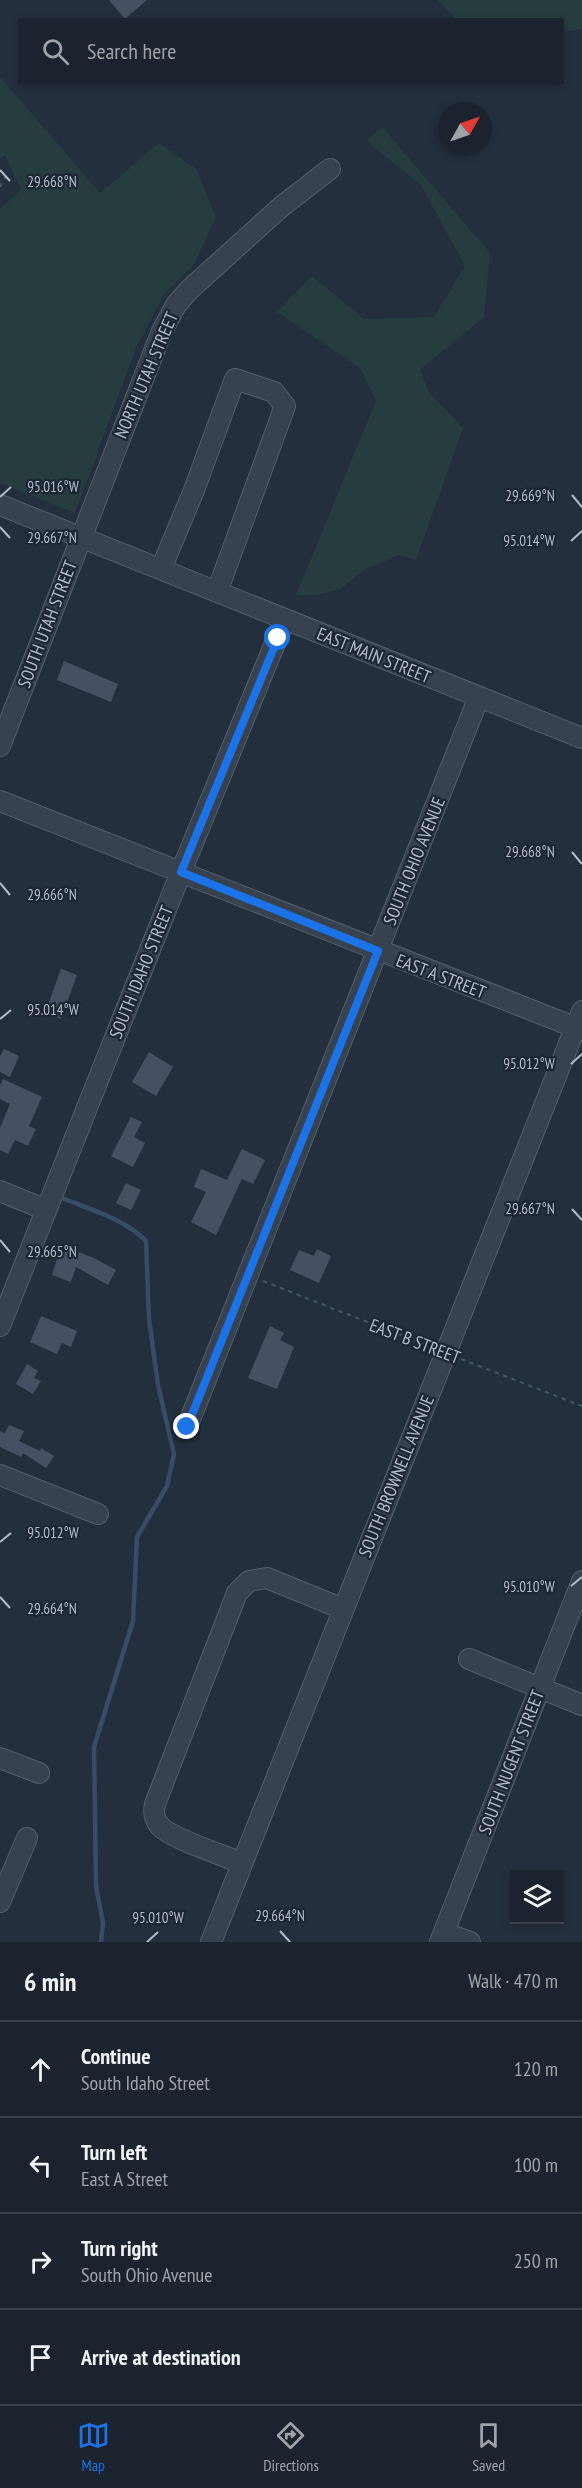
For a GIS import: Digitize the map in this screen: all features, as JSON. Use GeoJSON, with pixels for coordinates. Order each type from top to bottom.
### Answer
{"type":"FeatureCollection","features":[{"type":"Feature","properties":{"kind":"street","name":"NORTH UTAH STREET"},"geometry":{"type":"LineString","coordinates":[[80,536],[162,331],[176,305],[282,206],[330,169]]}},
{"type":"Feature","properties":{"kind":"street"},"geometry":{"type":"LineString","coordinates":[[161,569],[194,490],[235,379],[274,392],[285,405],[217,592]]}},
{"type":"Feature","properties":{"kind":"street","name":"EAST MAIN STREET"},"geometry":{"type":"LineString","coordinates":[[0,505],[582,738]]}},
{"type":"Feature","properties":{"kind":"street","name":"SOUTH UTAH STREET"},"geometry":{"type":"LineString","coordinates":[[0,746],[80,536]]}},
{"type":"Feature","properties":{"kind":"street","name":"SOUTH IDAHO STREET"},"geometry":{"type":"LineString","coordinates":[[0,1326],[181,872],[285,620]]}},
{"type":"Feature","properties":{"kind":"street","name":"SOUTH OHIO AVENUE"},"geometry":{"type":"LineString","coordinates":[[187,1427],[479,697]]}},
{"type":"Feature","properties":{"kind":"street","name":"EAST A STREET"},"geometry":{"type":"LineString","coordinates":[[0,801],[378,951],[580,1023]]}},
{"type":"Feature","properties":{"kind":"street","name":"SOUTH BROWNELL AVENUE"},"geometry":{"type":"LineString","coordinates":[[210,1942],[580,1023]]}},
{"type":"Feature","properties":{"kind":"street"},"geometry":{"type":"LineString","coordinates":[[0,1191],[46,1210]]}},
{"type":"Feature","properties":{"kind":"street"},"geometry":{"type":"LineString","coordinates":[[0,1475],[98,1514]]}},
{"type":"Feature","properties":{"kind":"street"},"geometry":{"type":"LineString","coordinates":[[242,1863],[165,1831],[155,1819],[154,1812],[155,1804],[237,1593],[249,1581],[267,1578],[343,1609]]}},
{"type":"Feature","properties":{"kind":"street","name":"SOUTH NUGENT STREET"},"geometry":{"type":"LineString","coordinates":[[442,1937],[582,1581]]}},
{"type":"Feature","properties":{"kind":"street"},"geometry":{"type":"LineString","coordinates":[[469,1659],[582,1705]]}},
{"type":"Feature","properties":{"kind":"street"},"geometry":{"type":"LineString","coordinates":[[0,1758],[39,1773]]}},
{"type":"Feature","properties":{"kind":"street"},"geometry":{"type":"LineString","coordinates":[[0,1902],[27,1838]]}},
{"type":"Feature","properties":{"kind":"street"},"geometry":{"type":"LineString","coordinates":[[442,1937],[470,1942]]}},
{"type":"Feature","properties":{"kind":"path"},"geometry":{"type":"LineString","coordinates":[[0,187],[6,176]]}},
{"type":"Feature","properties":{"kind":"path","name":"EAST B STREET"},"geometry":{"type":"LineString","coordinates":[[249,1275],[582,1406]]}},
{"type":"Feature","properties":{"kind":"green space"},"geometry":{"type":"Polygon","coordinates":[[[438,0],[582,0],[582,29],[564,32],[564,18],[455,18],[438,0]]]}},
{"type":"Feature","properties":{"kind":"green space"},"geometry":{"type":"Polygon","coordinates":[[[0,77],[100,193],[159,143],[196,169],[216,217],[194,265],[164,294],[136,348],[75,513],[0,483],[0,209],[21,190],[5,155],[0,158],[0,77]]]}},
{"type":"Feature","properties":{"kind":"green space"},"geometry":{"type":"Polygon","coordinates":[[[382,127],[490,253],[484,317],[420,370],[429,392],[463,428],[416,560],[399,555],[366,569],[340,589],[317,595],[296,595],[376,401],[360,368],[277,312],[312,276],[364,319],[434,317],[465,266],[421,185],[366,141],[382,127]]]}},
{"type":"Feature","properties":{"kind":"building"},"geometry":{"type":"Polygon","coordinates":[[[109,0],[147,0],[126,18],[109,0]]]}},
{"type":"Feature","properties":{"kind":"building"},"geometry":{"type":"Polygon","coordinates":[[[64,661],[118,684],[111,702],[57,680],[64,661]]]}},
{"type":"Feature","properties":{"kind":"building"},"geometry":{"type":"Polygon","coordinates":[[[61,969],[77,975],[61,1019],[45,1013],[61,969]]]}},
{"type":"Feature","properties":{"kind":"building"},"geometry":{"type":"Polygon","coordinates":[[[4,1049],[19,1056],[10,1077],[0,1072],[0,1056],[4,1049]]]}},
{"type":"Feature","properties":{"kind":"building"},"geometry":{"type":"Polygon","coordinates":[[[149,1052],[173,1067],[156,1096],[132,1082],[149,1052]]]}},
{"type":"Feature","properties":{"kind":"building"},"geometry":{"type":"Polygon","coordinates":[[[3,1079],[42,1097],[29,1126],[36,1129],[28,1146],[15,1140],[8,1154],[0,1150],[0,1128],[10,1104],[0,1099],[0,1086],[3,1079]]]}},
{"type":"Feature","properties":{"kind":"building"},"geometry":{"type":"Polygon","coordinates":[[[131,1117],[142,1122],[134,1137],[145,1143],[133,1167],[111,1156],[131,1117]]]}},
{"type":"Feature","properties":{"kind":"building"},"geometry":{"type":"Polygon","coordinates":[[[242,1149],[265,1160],[253,1184],[242,1179],[216,1235],[191,1222],[206,1192],[194,1187],[201,1169],[227,1180],[242,1149]]]}},
{"type":"Feature","properties":{"kind":"building"},"geometry":{"type":"Polygon","coordinates":[[[126,1183],[141,1190],[131,1210],[116,1203],[126,1183]]]}},
{"type":"Feature","properties":{"kind":"building"},"geometry":{"type":"Polygon","coordinates":[[[61,1246],[92,1257],[116,1270],[108,1285],[76,1267],[71,1282],[52,1275],[61,1246]]]}},
{"type":"Feature","properties":{"kind":"building"},"geometry":{"type":"Polygon","coordinates":[[[317,1249],[331,1256],[319,1283],[290,1270],[299,1250],[314,1256],[317,1249]]]}},
{"type":"Feature","properties":{"kind":"building"},"geometry":{"type":"Polygon","coordinates":[[[41,1316],[77,1331],[71,1347],[62,1343],[57,1354],[30,1342],[41,1316]]]}},
{"type":"Feature","properties":{"kind":"building"},"geometry":{"type":"Polygon","coordinates":[[[270,1326],[284,1333],[280,1340],[294,1347],[277,1389],[248,1378],[270,1326]]]}},
{"type":"Feature","properties":{"kind":"building"},"geometry":{"type":"Polygon","coordinates":[[[27,1364],[38,1371],[34,1378],[41,1381],[33,1394],[16,1384],[27,1364]]]}},
{"type":"Feature","properties":{"kind":"building"},"geometry":{"type":"Polygon","coordinates":[[[9,1425],[24,1431],[19,1441],[40,1451],[41,1448],[54,1456],[46,1468],[23,1453],[21,1457],[0,1447],[0,1431],[5,1433],[9,1425]]]}},
{"type":"Feature","properties":{"kind":"waterway"},"geometry":{"type":"LineString","coordinates":[[62,1198],[117,1221],[146,1241],[149,1319],[158,1385],[174,1454],[167,1486],[137,1537],[133,1621],[94,1747],[96,1886],[103,1923],[101,1942]]}},
{"type":"Feature","properties":{"kind":"route"},"geometry":{"type":"LineString","coordinates":[[187,1427],[378,951],[181,872],[278,638]]}}]}
